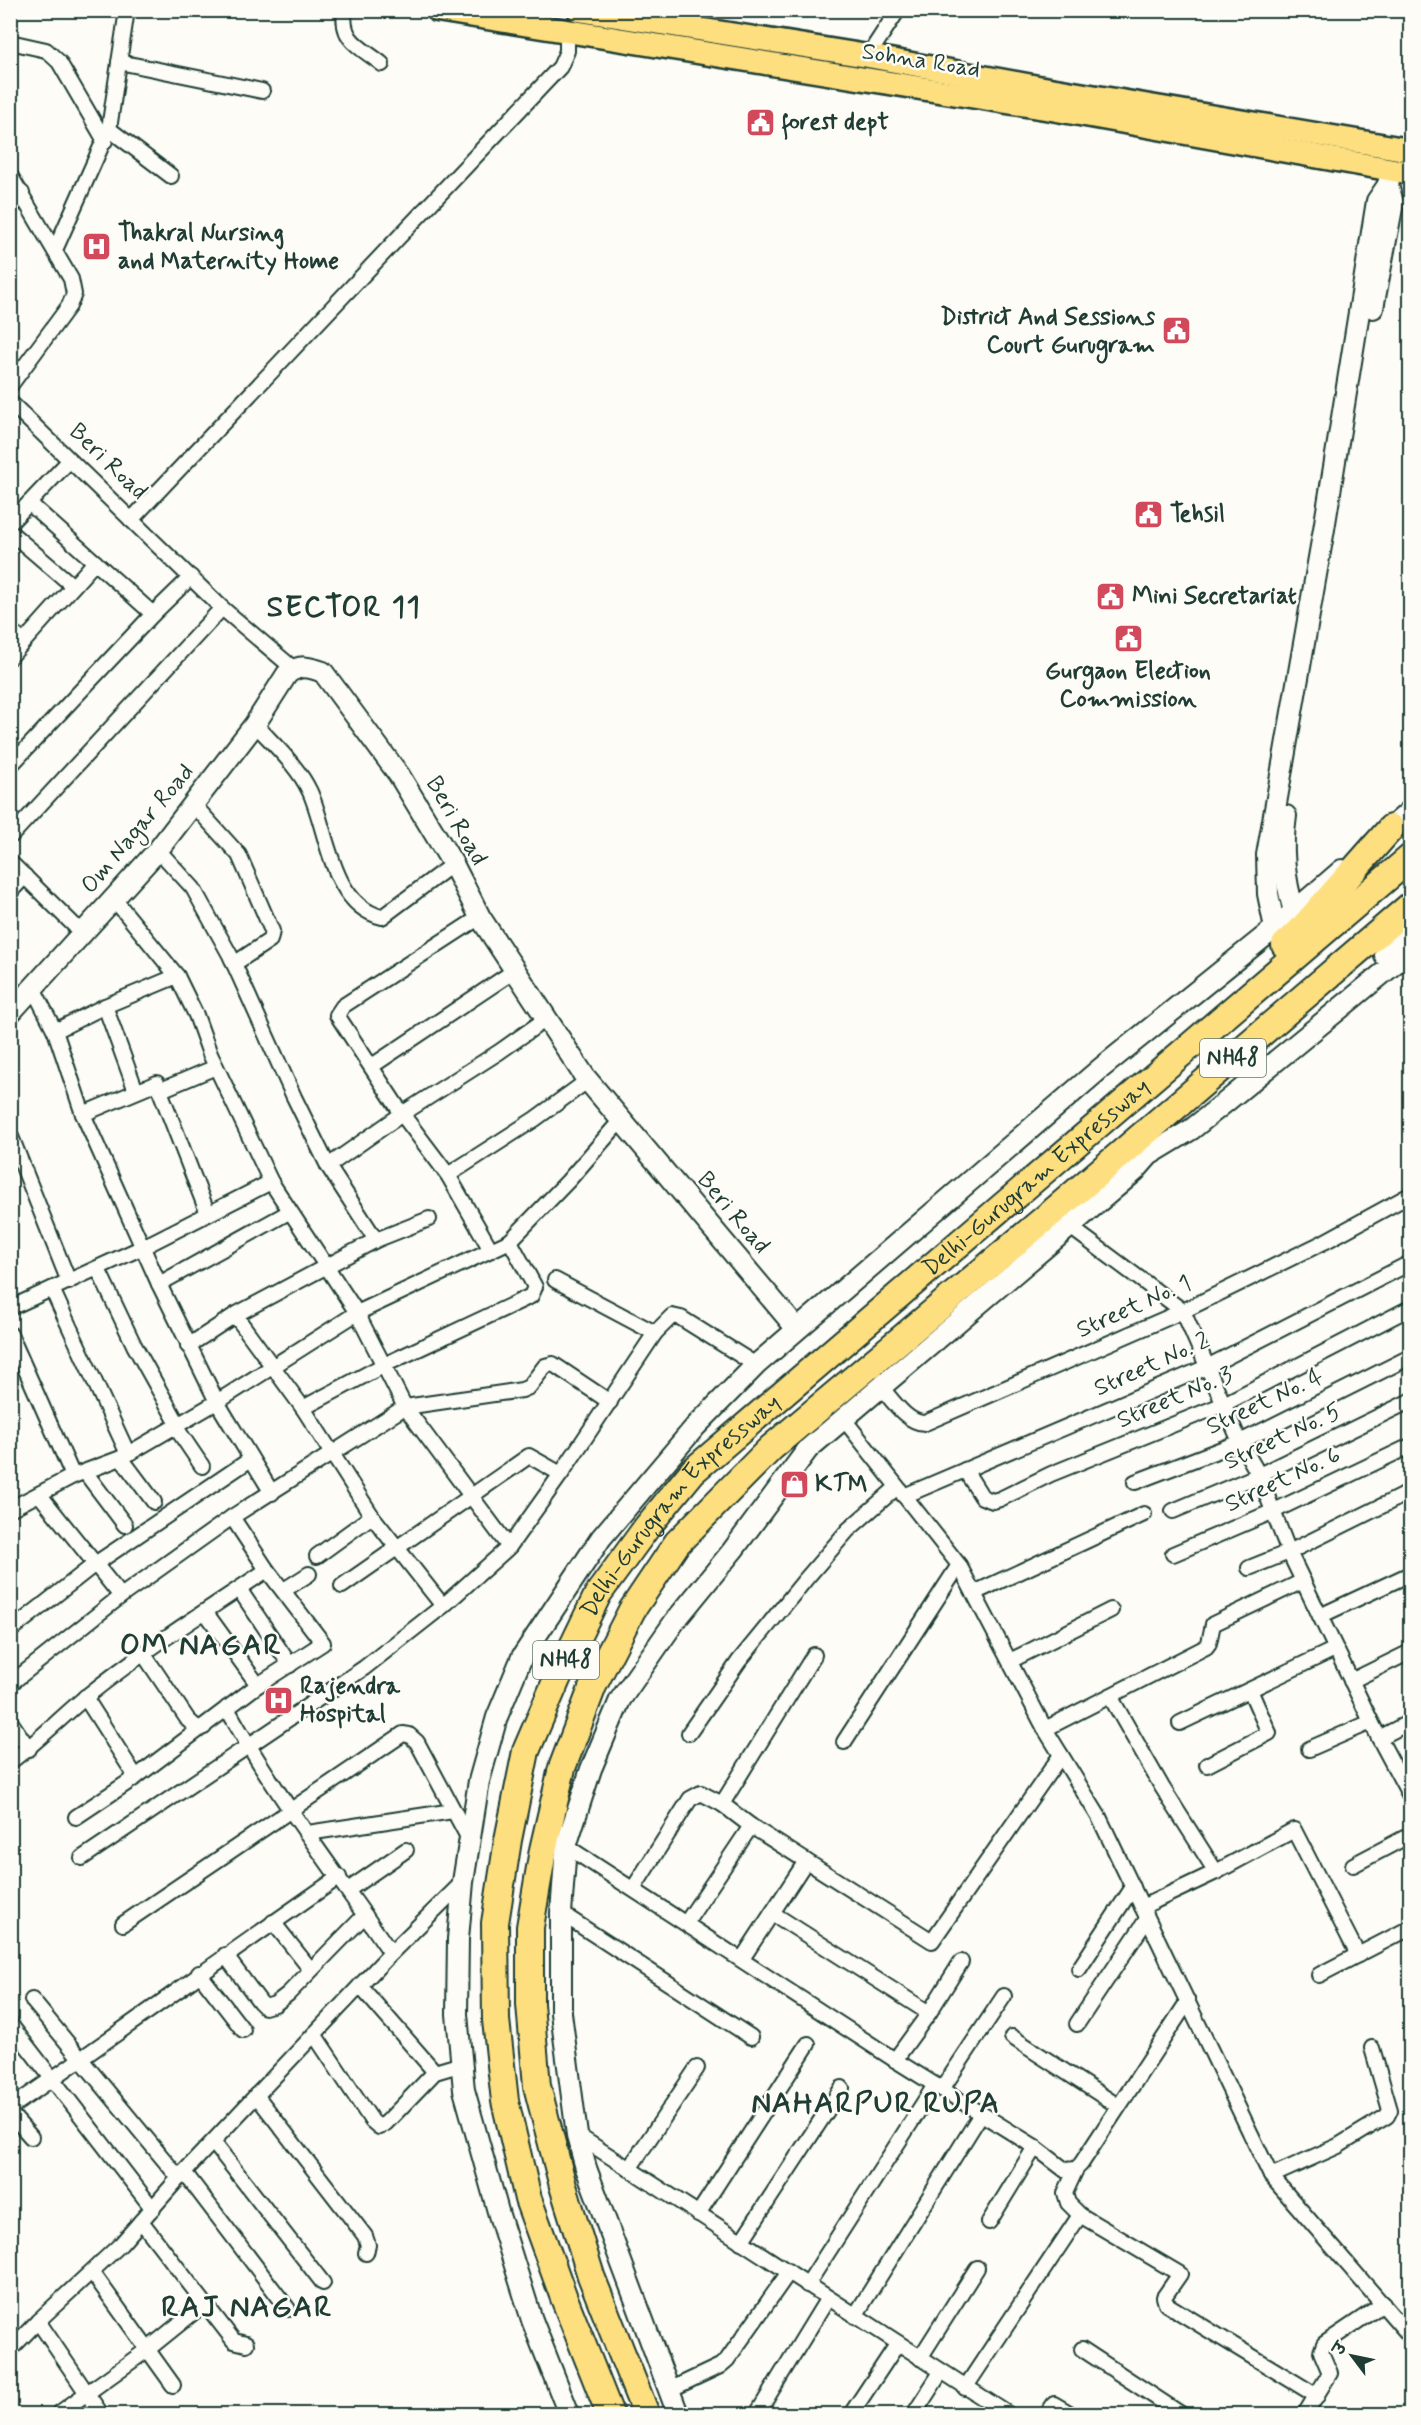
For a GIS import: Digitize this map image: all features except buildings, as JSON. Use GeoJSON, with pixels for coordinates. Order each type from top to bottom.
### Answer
{"type":"FeatureCollection","features":[{"type":"Feature","properties":{"kind":"highway"},"geometry":{"type":"LineString","coordinates":[[1115,1110],[1167,1049],[1299,932],[1391,828]]}},
{"type":"Feature","properties":{"kind":"highway","name":"Delhi-Gurugram Expressway"},"geometry":{"type":"LineString","coordinates":[[610,2415],[528,2199],[505,2101],[496,2020],[495,1923],[508,1840],[526,1751],[598,1594],[647,1527],[693,1471],[1410,858]]}},
{"type":"Feature","properties":{"kind":"highway","name":"Delhi-Gurugram Expressway"},"geometry":{"type":"LineString","coordinates":[[646,2415],[591,2276],[563,2186],[537,2086],[530,2004],[530,1927],[543,1850],[562,1768],[593,1686],[632,1610],[677,1543],[771,1448],[1102,1170],[1410,906]]}},
{"type":"Feature","properties":{"kind":"main road","name":"Sohna Road"},"geometry":{"type":"LineString","coordinates":[[437,10],[1051,109],[1401,178]]}},
{"type":"Feature","properties":{"kind":"main road","name":"Sohna Road"},"geometry":{"type":"LineString","coordinates":[[579,10],[1404,146]]}},
{"type":"Feature","properties":{"kind":"main road"},"geometry":{"type":"LineString","coordinates":[[1294,911],[1285,880],[1284,834],[1361,372],[1393,203],[1401,178]]}},
{"type":"Feature","properties":{"kind":"main road"},"geometry":{"type":"LineString","coordinates":[[1275,928],[1268,894],[1267,855],[1324,529],[1377,201],[1401,178]]}},
{"type":"Feature","properties":{"kind":"main road","name":"Beri Road"},"geometry":{"type":"LineString","coordinates":[[294,669],[307,666],[323,672],[399,775],[453,864],[480,918],[587,1081],[797,1329]]}},
{"type":"Feature","properties":{"kind":"main road","name":"Om Nagar Road"},"geometry":{"type":"LineString","coordinates":[[19,998],[158,850],[255,724],[287,674],[294,669]]}},
{"type":"Feature","properties":{"kind":"main road"},"geometry":{"type":"LineString","coordinates":[[569,2415],[532,2320],[498,2216],[464,2090],[457,2014],[458,1940],[463,1882],[479,1781],[496,1717],[522,1656],[601,1538],[695,1427],[756,1365],[1100,1069],[1275,928],[1410,811]]}},
{"type":"Feature","properties":{"kind":"main road"},"geometry":{"type":"LineString","coordinates":[[678,2415],[586,2168],[578,2135],[561,2013],[561,1913],[566,1846],[591,1769],[620,1700],[675,1621],[733,1550],[808,1449],[1135,1171],[1170,1133],[1321,1012],[1410,934]]}},
{"type":"Feature","properties":{"kind":"main road"},"geometry":{"type":"LineString","coordinates":[[1102,1170],[1149,1155],[1192,1129],[1410,951]]}},
{"type":"Feature","properties":{"kind":"street"},"geometry":{"type":"LineString","coordinates":[[55,250],[107,135],[127,10]]}},
{"type":"Feature","properties":{"kind":"street"},"geometry":{"type":"LineString","coordinates":[[345,10],[343,23],[346,35],[382,64]]}},
{"type":"Feature","properties":{"kind":"street"},"geometry":{"type":"LineString","coordinates":[[868,56],[898,10]]}},
{"type":"Feature","properties":{"kind":"street"},"geometry":{"type":"LineString","coordinates":[[131,520],[560,67],[567,51],[567,31]]}},
{"type":"Feature","properties":{"kind":"street"},"geometry":{"type":"LineString","coordinates":[[10,42],[46,50],[59,62],[107,135],[171,176]]}},
{"type":"Feature","properties":{"kind":"street"},"geometry":{"type":"LineString","coordinates":[[119,62],[262,91]]}},
{"type":"Feature","properties":{"kind":"street"},"geometry":{"type":"LineString","coordinates":[[10,175],[72,279],[74,294],[69,306],[10,386]]}},
{"type":"Feature","properties":{"kind":"street"},"geometry":{"type":"LineString","coordinates":[[10,210],[22,193]]}},
{"type":"Feature","properties":{"kind":"street","name":"Beri Road"},"geometry":{"type":"LineString","coordinates":[[10,402],[222,608],[294,669]]}},
{"type":"Feature","properties":{"kind":"street"},"geometry":{"type":"LineString","coordinates":[[10,523],[69,461]]}},
{"type":"Feature","properties":{"kind":"street"},"geometry":{"type":"LineString","coordinates":[[29,503],[153,615]]}},
{"type":"Feature","properties":{"kind":"street"},"geometry":{"type":"LineString","coordinates":[[10,532],[73,586]]}},
{"type":"Feature","properties":{"kind":"street"},"geometry":{"type":"LineString","coordinates":[[10,657],[95,562]]}},
{"type":"Feature","properties":{"kind":"street"},"geometry":{"type":"LineString","coordinates":[[10,766],[191,578]]}},
{"type":"Feature","properties":{"kind":"street"},"geometry":{"type":"LineString","coordinates":[[10,837],[222,608]]}},
{"type":"Feature","properties":{"kind":"street"},"geometry":{"type":"LineString","coordinates":[[10,630],[24,642]]}},
{"type":"Feature","properties":{"kind":"street"},"geometry":{"type":"LineString","coordinates":[[255,724],[302,777],[343,884],[358,906],[370,914],[382,917],[453,864]]}},
{"type":"Feature","properties":{"kind":"street"},"geometry":{"type":"LineString","coordinates":[[193,804],[239,855],[272,931],[270,940],[234,964]]}},
{"type":"Feature","properties":{"kind":"street"},"geometry":{"type":"LineString","coordinates":[[158,850],[193,888],[234,964],[328,1166],[376,1240]]}},
{"type":"Feature","properties":{"kind":"street"},"geometry":{"type":"LineString","coordinates":[[10,862],[82,933]]}},
{"type":"Feature","properties":{"kind":"street"},"geometry":{"type":"LineString","coordinates":[[10,892],[25,876]]}},
{"type":"Feature","properties":{"kind":"street"},"geometry":{"type":"LineString","coordinates":[[114,899],[177,976],[216,1067],[271,1182],[357,1313],[405,1407],[509,1547]]}},
{"type":"Feature","properties":{"kind":"street"},"geometry":{"type":"LineString","coordinates":[[480,918],[343,1006],[338,1012],[338,1018],[402,1114],[448,1175],[490,1250]]}},
{"type":"Feature","properties":{"kind":"street"},"geometry":{"type":"LineString","coordinates":[[372,1066],[514,971]]}},
{"type":"Feature","properties":{"kind":"street"},"geometry":{"type":"LineString","coordinates":[[55,1031],[105,1006],[177,976]]}},
{"type":"Feature","properties":{"kind":"street"},"geometry":{"type":"LineString","coordinates":[[19,998],[55,1031],[84,1114],[188,1346],[217,1402],[272,1493]]}},
{"type":"Feature","properties":{"kind":"street"},"geometry":{"type":"LineString","coordinates":[[105,1006],[136,1091]]}},
{"type":"Feature","properties":{"kind":"street"},"geometry":{"type":"LineString","coordinates":[[328,1166],[546,1019]]}},
{"type":"Feature","properties":{"kind":"street"},"geometry":{"type":"LineString","coordinates":[[161,1090],[216,1067]]}},
{"type":"Feature","properties":{"kind":"street"},"geometry":{"type":"LineString","coordinates":[[448,1175],[535,1119],[587,1081]]}},
{"type":"Feature","properties":{"kind":"street"},"geometry":{"type":"LineString","coordinates":[[84,1114],[156,1082],[208,1214]]}},
{"type":"Feature","properties":{"kind":"street"},"geometry":{"type":"LineString","coordinates":[[10,1509],[79,1474],[124,1456],[217,1402],[357,1313],[404,1293],[510,1241],[568,1181],[621,1120]]}},
{"type":"Feature","properties":{"kind":"street"},"geometry":{"type":"LineString","coordinates":[[10,1134],[69,1282]]}},
{"type":"Feature","properties":{"kind":"street"},"geometry":{"type":"LineString","coordinates":[[10,1308],[98,1269],[271,1182]]}},
{"type":"Feature","properties":{"kind":"street","name":"Street No. 1"},"geometry":{"type":"LineString","coordinates":[[880,1386],[908,1417],[919,1424],[925,1423],[1183,1311],[1324,1242],[1410,1195]]}},
{"type":"Feature","properties":{"kind":"street"},"geometry":{"type":"LineString","coordinates":[[159,1284],[289,1212]]}},
{"type":"Feature","properties":{"kind":"street"},"geometry":{"type":"LineString","coordinates":[[188,1346],[235,1315],[376,1240],[429,1219]]}},
{"type":"Feature","properties":{"kind":"street"},"geometry":{"type":"LineString","coordinates":[[1069,1226],[1183,1311],[1239,1442],[1259,1475],[1289,1552],[1379,1738],[1405,1771],[1410,1796]]}},
{"type":"Feature","properties":{"kind":"street"},"geometry":{"type":"LineString","coordinates":[[303,1408],[384,1365],[531,1296],[535,1287],[510,1241]]}},
{"type":"Feature","properties":{"kind":"street","name":"Street No. 2"},"geometry":{"type":"LineString","coordinates":[[689,1733],[739,1661],[848,1530],[901,1491],[965,1470],[1207,1367],[1410,1263]]}},
{"type":"Feature","properties":{"kind":"street"},"geometry":{"type":"LineString","coordinates":[[98,1269],[176,1425],[202,1466]]}},
{"type":"Feature","properties":{"kind":"street"},"geometry":{"type":"LineString","coordinates":[[555,1280],[655,1334]]}},
{"type":"Feature","properties":{"kind":"street"},"geometry":{"type":"LineString","coordinates":[[52,1289],[124,1456],[154,1502]]}},
{"type":"Feature","properties":{"kind":"street","name":"Street No. 3"},"geometry":{"type":"LineString","coordinates":[[965,1470],[982,1497],[993,1501],[1051,1474],[1224,1404],[1410,1308]]}},
{"type":"Feature","properties":{"kind":"street"},"geometry":{"type":"LineString","coordinates":[[235,1315],[303,1408],[372,1516],[443,1606]]}},
{"type":"Feature","properties":{"kind":"street"},"geometry":{"type":"LineString","coordinates":[[82,1858],[364,1668],[443,1606],[509,1547],[655,1334],[669,1318],[676,1316],[756,1365]]}},
{"type":"Feature","properties":{"kind":"street"},"geometry":{"type":"LineString","coordinates":[[10,1334],[79,1474],[125,1525]]}},
{"type":"Feature","properties":{"kind":"street","name":"Street No. 4"},"geometry":{"type":"LineString","coordinates":[[1135,1482],[1239,1442],[1410,1357]]}},
{"type":"Feature","properties":{"kind":"street"},"geometry":{"type":"LineString","coordinates":[[10,1684],[121,1596],[232,1517],[405,1407],[522,1390],[529,1387],[545,1366],[554,1364],[610,1402]]}},
{"type":"Feature","properties":{"kind":"street","name":"Street No. 5"},"geometry":{"type":"LineString","coordinates":[[1173,1511],[1259,1475],[1410,1401]]}},
{"type":"Feature","properties":{"kind":"street"},"geometry":{"type":"LineString","coordinates":[[843,1418],[959,1565],[1045,1729],[1099,1817],[1271,2176],[1410,2336]]}},
{"type":"Feature","properties":{"kind":"street","name":"Street No. 6"},"geometry":{"type":"LineString","coordinates":[[1173,1554],[1274,1511],[1410,1446]]}},
{"type":"Feature","properties":{"kind":"street"},"geometry":{"type":"LineString","coordinates":[[342,1586],[529,1456],[561,1474]]}},
{"type":"Feature","properties":{"kind":"street"},"geometry":{"type":"LineString","coordinates":[[10,1631],[95,1564],[251,1459]]}},
{"type":"Feature","properties":{"kind":"street"},"geometry":{"type":"LineString","coordinates":[[1249,1568],[1289,1552],[1410,1492]]}},
{"type":"Feature","properties":{"kind":"street"},"geometry":{"type":"LineString","coordinates":[[39,1494],[121,1596]]}},
{"type":"Feature","properties":{"kind":"street"},"geometry":{"type":"LineString","coordinates":[[974,1593],[1144,1514]]}},
{"type":"Feature","properties":{"kind":"street"},"geometry":{"type":"LineString","coordinates":[[317,1556],[372,1516]]}},
{"type":"Feature","properties":{"kind":"street"},"geometry":{"type":"LineString","coordinates":[[76,1817],[204,1727],[258,1685],[323,1643],[267,1570],[232,1517]]}},
{"type":"Feature","properties":{"kind":"street"},"geometry":{"type":"LineString","coordinates":[[844,1742],[959,1565]]}},
{"type":"Feature","properties":{"kind":"street"},"geometry":{"type":"LineString","coordinates":[[10,1762],[29,1749],[85,1698],[143,1653],[206,1613],[267,1570]]}},
{"type":"Feature","properties":{"kind":"street"},"geometry":{"type":"LineString","coordinates":[[284,1590],[309,1574]]}},
{"type":"Feature","properties":{"kind":"street"},"geometry":{"type":"LineString","coordinates":[[1320,1616],[1410,1574]]}},
{"type":"Feature","properties":{"kind":"street"},"geometry":{"type":"LineString","coordinates":[[1045,1729],[1206,1647],[1213,1624],[1303,1581]]}},
{"type":"Feature","properties":{"kind":"street"},"geometry":{"type":"LineString","coordinates":[[239,1589],[290,1665]]}},
{"type":"Feature","properties":{"kind":"street"},"geometry":{"type":"LineString","coordinates":[[1010,1661],[1111,1610]]}},
{"type":"Feature","properties":{"kind":"street"},"geometry":{"type":"LineString","coordinates":[[206,1613],[258,1685]]}},
{"type":"Feature","properties":{"kind":"street"},"geometry":{"type":"LineString","coordinates":[[1180,1723],[1335,1649]]}},
{"type":"Feature","properties":{"kind":"street"},"geometry":{"type":"LineString","coordinates":[[1351,1681],[1410,1652]]}},
{"type":"Feature","properties":{"kind":"street"},"geometry":{"type":"LineString","coordinates":[[143,1653],[188,1720],[197,1728],[204,1727]]}},
{"type":"Feature","properties":{"kind":"street"},"geometry":{"type":"LineString","coordinates":[[722,1804],[814,1655]]}},
{"type":"Feature","properties":{"kind":"street"},"geometry":{"type":"LineString","coordinates":[[1207,1765],[1269,1733],[1250,1690]]}},
{"type":"Feature","properties":{"kind":"street"},"geometry":{"type":"LineString","coordinates":[[1110,1696],[1162,1787],[1216,1872]]}},
{"type":"Feature","properties":{"kind":"street"},"geometry":{"type":"LineString","coordinates":[[85,1698],[135,1777]]}},
{"type":"Feature","properties":{"kind":"street"},"geometry":{"type":"LineString","coordinates":[[227,1708],[248,1745],[292,1811],[391,1953]]}},
{"type":"Feature","properties":{"kind":"street"},"geometry":{"type":"LineString","coordinates":[[10,1721],[29,1749]]}},
{"type":"Feature","properties":{"kind":"street"},"geometry":{"type":"LineString","coordinates":[[1309,1749],[1371,1722]]}},
{"type":"Feature","properties":{"kind":"street"},"geometry":{"type":"LineString","coordinates":[[1379,1738],[1410,1722]]}},
{"type":"Feature","properties":{"kind":"street"},"geometry":{"type":"LineString","coordinates":[[123,1924],[403,1734],[409,1735],[417,1742],[470,1841]]}},
{"type":"Feature","properties":{"kind":"street"},"geometry":{"type":"LineString","coordinates":[[633,1889],[690,1799],[701,1793],[722,1804],[751,1826],[932,1941],[1061,1755]]}},
{"type":"Feature","properties":{"kind":"street"},"geometry":{"type":"LineString","coordinates":[[308,1833],[453,1811]]}},
{"type":"Feature","properties":{"kind":"street"},"geometry":{"type":"LineString","coordinates":[[686,1923],[751,1826]]}},
{"type":"Feature","properties":{"kind":"street"},"geometry":{"type":"LineString","coordinates":[[1077,2024],[1145,1913],[1294,1830],[1358,1955]]}},
{"type":"Feature","properties":{"kind":"street"},"geometry":{"type":"LineString","coordinates":[[1353,1865],[1410,1835]]}},
{"type":"Feature","properties":{"kind":"street"},"geometry":{"type":"LineString","coordinates":[[566,1846],[895,2060],[1035,2147],[1065,2170],[1076,2169]]}},
{"type":"Feature","properties":{"kind":"street"},"geometry":{"type":"LineString","coordinates":[[348,1890],[406,1850]]}},
{"type":"Feature","properties":{"kind":"street"},"geometry":{"type":"LineString","coordinates":[[742,1959],[806,1861]]}},
{"type":"Feature","properties":{"kind":"street"},"geometry":{"type":"LineString","coordinates":[[10,2108],[80,2061],[199,1973],[339,1877]]}},
{"type":"Feature","properties":{"kind":"street"},"geometry":{"type":"LineString","coordinates":[[10,2350],[92,2272],[153,2209],[181,2175],[314,2034],[463,1882]]}},
{"type":"Feature","properties":{"kind":"street"},"geometry":{"type":"LineString","coordinates":[[1079,1970],[1132,1887]]}},
{"type":"Feature","properties":{"kind":"street"},"geometry":{"type":"LineString","coordinates":[[561,1913],[751,2037]]}},
{"type":"Feature","properties":{"kind":"street"},"geometry":{"type":"LineString","coordinates":[[772,1913],[929,2013]]}},
{"type":"Feature","properties":{"kind":"street"},"geometry":{"type":"LineString","coordinates":[[225,1955],[265,2007],[275,2004],[365,1915]]}},
{"type":"Feature","properties":{"kind":"street"},"geometry":{"type":"LineString","coordinates":[[273,1923],[311,1970]]}},
{"type":"Feature","properties":{"kind":"street"},"geometry":{"type":"LineString","coordinates":[[1319,1975],[1410,1928]]}},
{"type":"Feature","properties":{"kind":"street"},"geometry":{"type":"LineString","coordinates":[[895,2060],[929,2013],[961,1962]]}},
{"type":"Feature","properties":{"kind":"street"},"geometry":{"type":"LineString","coordinates":[[199,1973],[243,2030]]}},
{"type":"Feature","properties":{"kind":"street"},"geometry":{"type":"LineString","coordinates":[[360,1986],[435,2072]]}},
{"type":"Feature","properties":{"kind":"street"},"geometry":{"type":"LineString","coordinates":[[807,2285],[939,2087],[1004,1996]]}},
{"type":"Feature","properties":{"kind":"street"},"geometry":{"type":"LineString","coordinates":[[32,2000],[80,2061],[181,2175],[288,2309]]}},
{"type":"Feature","properties":{"kind":"street"},"geometry":{"type":"LineString","coordinates":[[1188,2001],[1076,2169],[1065,2193],[1068,2203],[1080,2215],[1180,2274],[1164,2297],[1166,2304],[1317,2396]]}},
{"type":"Feature","properties":{"kind":"street"},"geometry":{"type":"LineString","coordinates":[[10,2024],[153,2209]]}},
{"type":"Feature","properties":{"kind":"street"},"geometry":{"type":"LineString","coordinates":[[314,2034],[372,2121],[379,2127],[386,2123],[435,2072],[462,2064]]}},
{"type":"Feature","properties":{"kind":"street"},"geometry":{"type":"LineString","coordinates":[[1012,2037],[1118,2106]]}},
{"type":"Feature","properties":{"kind":"street"},"geometry":{"type":"LineString","coordinates":[[698,2214],[808,2044]]}},
{"type":"Feature","properties":{"kind":"street"},"geometry":{"type":"LineString","coordinates":[[1271,2176],[1338,2146],[1387,2116],[1390,2109],[1387,2093],[1372,2048]]}},
{"type":"Feature","properties":{"kind":"street"},"geometry":{"type":"LineString","coordinates":[[629,2169],[697,2068]]}},
{"type":"Feature","properties":{"kind":"street"},"geometry":{"type":"LineString","coordinates":[[741,2242],[842,2088]]}},
{"type":"Feature","properties":{"kind":"street"},"geometry":{"type":"LineString","coordinates":[[256,2096],[364,2236],[368,2245],[366,2253]]}},
{"type":"Feature","properties":{"kind":"street"},"geometry":{"type":"LineString","coordinates":[[10,2113],[31,2137]]}},
{"type":"Feature","properties":{"kind":"street"},"geometry":{"type":"LineString","coordinates":[[855,2316],[981,2114]]}},
{"type":"Feature","properties":{"kind":"street"},"geometry":{"type":"LineString","coordinates":[[578,2135],[898,2343],[998,2412]]}},
{"type":"Feature","properties":{"kind":"street"},"geometry":{"type":"LineString","coordinates":[[213,2142],[323,2283]]}},
{"type":"Feature","properties":{"kind":"street"},"geometry":{"type":"LineString","coordinates":[[989,2222],[1035,2147]]}},
{"type":"Feature","properties":{"kind":"street"},"geometry":{"type":"LineString","coordinates":[[965,2388],[1080,2215]]}},
{"type":"Feature","properties":{"kind":"street"},"geometry":{"type":"LineString","coordinates":[[141,2221],[234,2341],[246,2344]]}},
{"type":"Feature","properties":{"kind":"street"},"geometry":{"type":"LineString","coordinates":[[920,2358],[977,2268]]}},
{"type":"Feature","properties":{"kind":"street"},"geometry":{"type":"LineString","coordinates":[[92,2272],[173,2385]]}},
{"type":"Feature","properties":{"kind":"street"},"geometry":{"type":"LineString","coordinates":[[669,2390],[720,2366],[727,2360],[789,2272]]}},
{"type":"Feature","properties":{"kind":"street"},"geometry":{"type":"LineString","coordinates":[[757,2415],[828,2298]]}},
{"type":"Feature","properties":{"kind":"street"},"geometry":{"type":"LineString","coordinates":[[58,2415],[147,2350],[204,2304]]}},
{"type":"Feature","properties":{"kind":"street"},"geometry":{"type":"LineString","coordinates":[[1305,2415],[1330,2373],[1322,2352],[1324,2344],[1383,2304]]}},
{"type":"Feature","properties":{"kind":"street"},"geometry":{"type":"LineString","coordinates":[[38,2321],[100,2415]]}},
{"type":"Feature","properties":{"kind":"street"},"geometry":{"type":"LineString","coordinates":[[851,2415],[898,2343]]}},
{"type":"Feature","properties":{"kind":"street"},"geometry":{"type":"LineString","coordinates":[[1082,2349],[1177,2414]]}},
{"type":"Feature","properties":{"kind":"street"},"geometry":{"type":"LineString","coordinates":[[914,2415],[941,2372]]}},
{"type":"Feature","properties":{"kind":"street"},"geometry":{"type":"LineString","coordinates":[[1047,2415],[1054,2403],[1071,2415]]}},
{"type":"Feature","properties":{"kind":"place","name":"forest dept"},"geometry":{"type":"Point","coordinates":[761,122]}},
{"type":"Feature","properties":{"kind":"place","name":"Thakral Nursing and Maternity Home"},"geometry":{"type":"Point","coordinates":[97,247]}},
{"type":"Feature","properties":{"kind":"place","name":"District And Sessions Court Gurugram"},"geometry":{"type":"Point","coordinates":[1176,331]}},
{"type":"Feature","properties":{"kind":"place","name":"Tehsil"},"geometry":{"type":"Point","coordinates":[1149,514]}},
{"type":"Feature","properties":{"kind":"place","name":"Mini Secretariat"},"geometry":{"type":"Point","coordinates":[1111,596]}},
{"type":"Feature","properties":{"kind":"place","name":"Gurgaon Election Commission"},"geometry":{"type":"Point","coordinates":[1128,638]}},
{"type":"Feature","properties":{"kind":"place","name":"KTM"},"geometry":{"type":"Point","coordinates":[794,1484]}},
{"type":"Feature","properties":{"kind":"place","name":"Rajendra Hospital"},"geometry":{"type":"Point","coordinates":[279,1700]}},
{"type":"Feature","properties":{"kind":"district","name":"SECTOR 11"},"geometry":{"type":"Point","coordinates":[344,607]}},
{"type":"Feature","properties":{"kind":"district","name":"OM NAGAR"},"geometry":{"type":"Point","coordinates":[201,1645]}},
{"type":"Feature","properties":{"kind":"district","name":"NAHARPUR RUPA"},"geometry":{"type":"Point","coordinates":[876,2103]}},
{"type":"Feature","properties":{"kind":"district","name":"RAJ NAGAR"},"geometry":{"type":"Point","coordinates":[247,2307]}}]}
